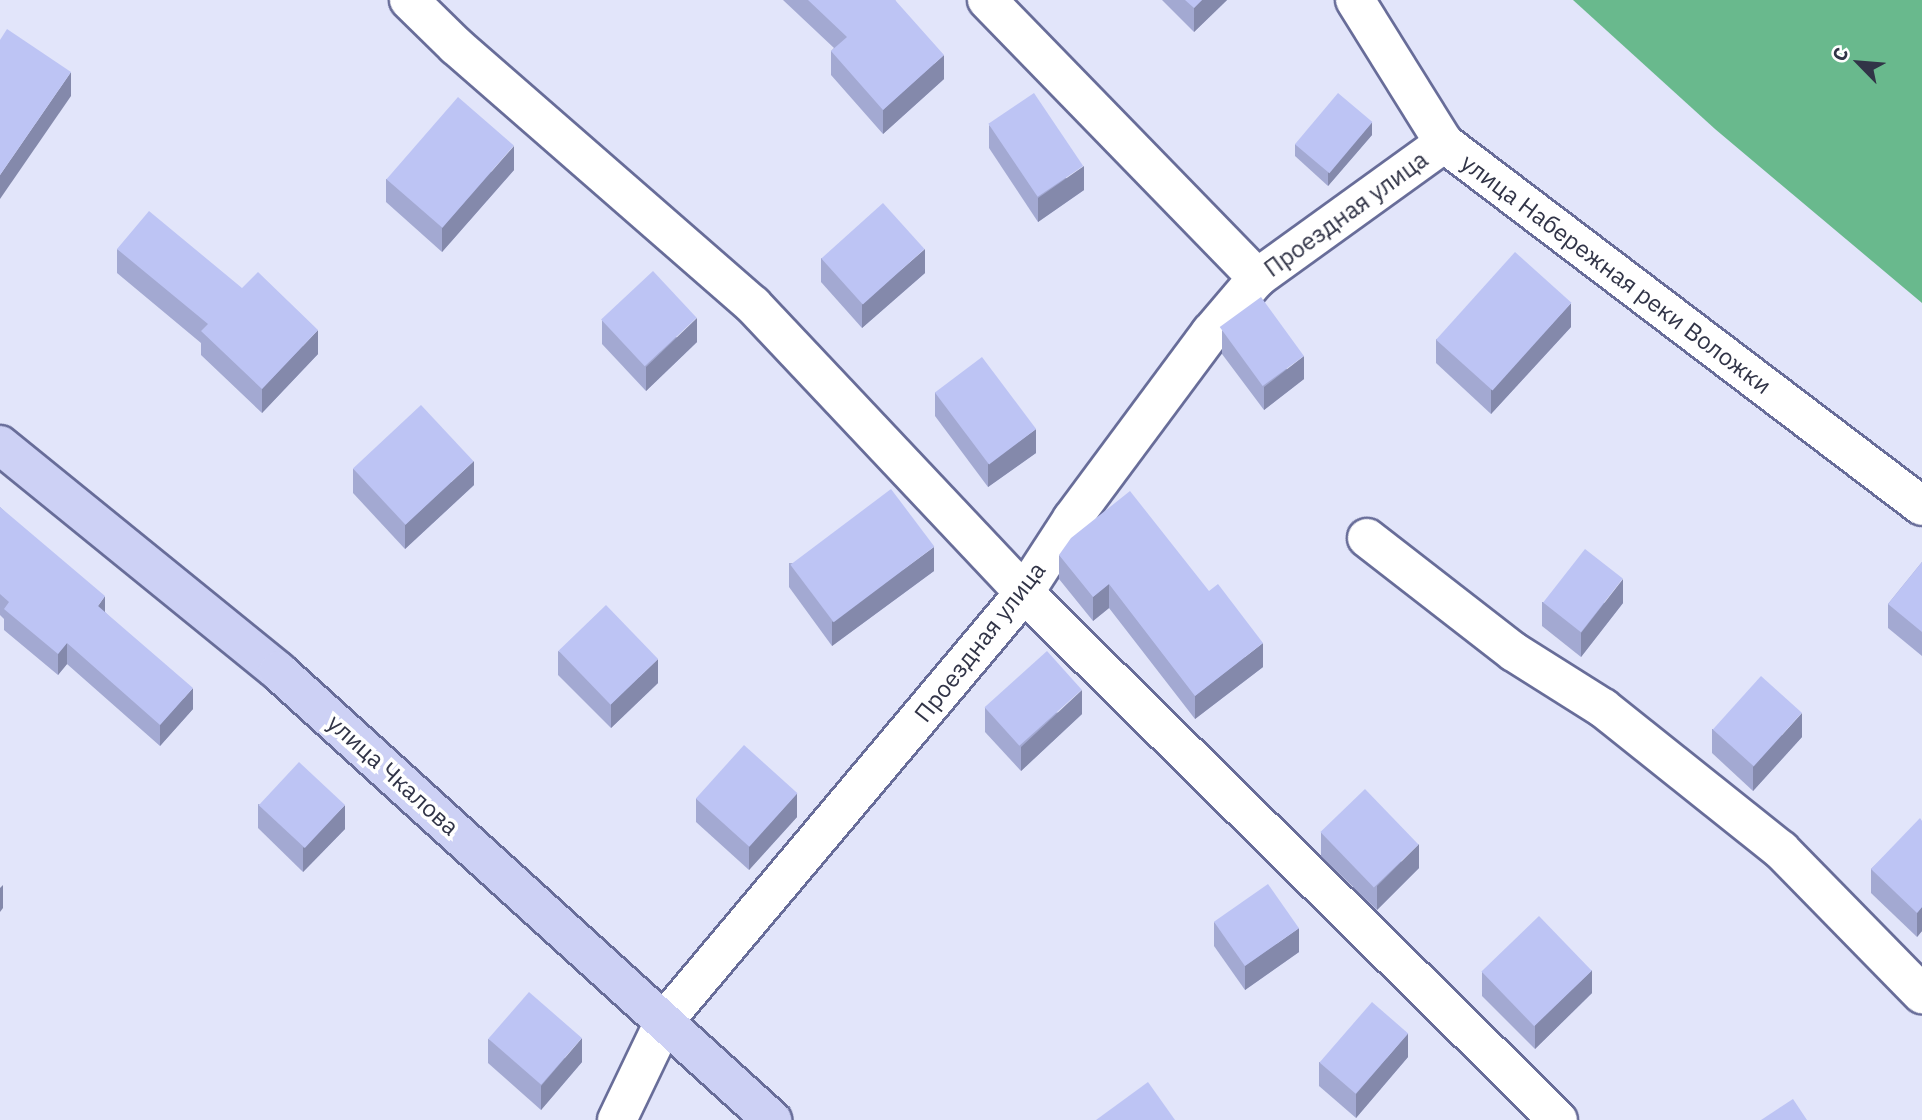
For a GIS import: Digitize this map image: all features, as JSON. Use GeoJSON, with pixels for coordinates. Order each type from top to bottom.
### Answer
{"type":"FeatureCollection","features":[{"type":"Feature","properties":{"kind":"main road","name":"улица Чкалова"},"geometry":{"type":"LineString","coordinates":[[0,445],[278,671],[772,1120]]}},
{"type":"Feature","properties":{"kind":"street"},"geometry":{"type":"LineString","coordinates":[[410,0],[456,46],[753,305],[1024,593],[1558,1120]]}},
{"type":"Feature","properties":{"kind":"street"},"geometry":{"type":"LineString","coordinates":[[987,0],[1257,278]]}},
{"type":"Feature","properties":{"kind":"street","name":"улица Набережная реки Воложки"},"geometry":{"type":"LineString","coordinates":[[1355,0],[1444,143],[1922,506]]}},
{"type":"Feature","properties":{"kind":"street","name":"Проездная улица"},"geometry":{"type":"LineString","coordinates":[[617,1120],[665,1020],[1024,593],[1080,508],[1210,332],[1257,278],[1444,143]]}},
{"type":"Feature","properties":{"kind":"street"},"geometry":{"type":"LineString","coordinates":[[1367,538],[1514,652],[1603,708],[1781,850],[1922,994]]}},
{"type":"Feature","properties":{"kind":"shaded area"},"geometry":{"type":"Polygon","coordinates":[[[1573,0],[1922,0],[1922,303],[1715,129],[1573,0]]]}},
{"type":"Feature","properties":{"kind":"building"},"geometry":{"type":"Polygon","coordinates":[[[808,0],[895,0],[944,55],[883,110],[831,51],[847,37],[808,0]]]}},
{"type":"Feature","properties":{"kind":"building"},"geometry":{"type":"Polygon","coordinates":[[[1185,0],[1202,0],[1194,8],[1185,0]]]}},
{"type":"Feature","properties":{"kind":"building"},"geometry":{"type":"Polygon","coordinates":[[[7,29],[71,72],[0,175],[0,40],[7,29]]]}},
{"type":"Feature","properties":{"kind":"building"},"geometry":{"type":"Polygon","coordinates":[[[1034,93],[1083,166],[1038,197],[988,124],[1034,93]]]}},
{"type":"Feature","properties":{"kind":"building"},"geometry":{"type":"Polygon","coordinates":[[[1338,93],[1372,122],[1329,173],[1295,144],[1338,93]]]}},
{"type":"Feature","properties":{"kind":"building"},"geometry":{"type":"Polygon","coordinates":[[[458,97],[514,146],[442,228],[386,179],[458,97]]]}},
{"type":"Feature","properties":{"kind":"building"},"geometry":{"type":"Polygon","coordinates":[[[883,203],[924,249],[863,305],[821,259],[883,203]]]}},
{"type":"Feature","properties":{"kind":"building"},"geometry":{"type":"Polygon","coordinates":[[[149,211],[242,288],[258,272],[318,330],[262,389],[201,331],[208,324],[117,249],[149,211]]]}},
{"type":"Feature","properties":{"kind":"building"},"geometry":{"type":"Polygon","coordinates":[[[1515,252],[1571,303],[1493,391],[1436,340],[1515,252]]]}},
{"type":"Feature","properties":{"kind":"building"},"geometry":{"type":"Polygon","coordinates":[[[653,271],[697,318],[645,366],[601,319],[653,271]]]}},
{"type":"Feature","properties":{"kind":"building"},"geometry":{"type":"Polygon","coordinates":[[[1261,297],[1304,356],[1263,386],[1220,327],[1261,297]]]}},
{"type":"Feature","properties":{"kind":"building"},"geometry":{"type":"Polygon","coordinates":[[[982,357],[1036,429],[989,464],[935,393],[982,357]]]}},
{"type":"Feature","properties":{"kind":"building"},"geometry":{"type":"Polygon","coordinates":[[[421,405],[474,461],[405,525],[353,468],[421,405]]]}},
{"type":"Feature","properties":{"kind":"building"},"geometry":{"type":"Polygon","coordinates":[[[891,489],[934,547],[834,622],[790,565],[891,489]]]}},
{"type":"Feature","properties":{"kind":"building"},"geometry":{"type":"Polygon","coordinates":[[[1130,491],[1209,591],[1218,584],[1263,643],[1195,696],[1109,584],[1093,597],[1059,555],[1071,538],[1130,491]]]}},
{"type":"Feature","properties":{"kind":"building"},"geometry":{"type":"Polygon","coordinates":[[[0,507],[105,596],[98,606],[193,688],[160,725],[67,643],[58,654],[4,609],[9,602],[0,594],[0,507]]]}},
{"type":"Feature","properties":{"kind":"building"},"geometry":{"type":"Polygon","coordinates":[[[1585,549],[1623,579],[1581,632],[1543,603],[1585,549]]]}},
{"type":"Feature","properties":{"kind":"building"},"geometry":{"type":"Polygon","coordinates":[[[1922,562],[1922,632],[1888,604],[1922,562]]]}},
{"type":"Feature","properties":{"kind":"building"},"geometry":{"type":"Polygon","coordinates":[[[606,605],[658,659],[611,705],[559,651],[606,605]]]}},
{"type":"Feature","properties":{"kind":"building"},"geometry":{"type":"Polygon","coordinates":[[[1047,651],[1082,690],[1019,746],[985,707],[1047,651]]]}},
{"type":"Feature","properties":{"kind":"building"},"geometry":{"type":"Polygon","coordinates":[[[1761,676],[1802,713],[1754,766],[1713,730],[1761,676]]]}},
{"type":"Feature","properties":{"kind":"building"},"geometry":{"type":"Polygon","coordinates":[[[744,745],[798,793],[749,847],[696,799],[744,745]]]}},
{"type":"Feature","properties":{"kind":"building"},"geometry":{"type":"Polygon","coordinates":[[[299,762],[345,805],[305,848],[259,805],[299,762]]]}},
{"type":"Feature","properties":{"kind":"building"},"geometry":{"type":"Polygon","coordinates":[[[1365,789],[1418,844],[1374,887],[1320,832],[1365,789]]]}},
{"type":"Feature","properties":{"kind":"building"},"geometry":{"type":"Polygon","coordinates":[[[1920,818],[1922,907],[1917,913],[1871,869],[1920,818]]]}},
{"type":"Feature","properties":{"kind":"building"},"geometry":{"type":"Polygon","coordinates":[[[1268,884],[1299,928],[1245,966],[1214,922],[1268,884]]]}},
{"type":"Feature","properties":{"kind":"building"},"geometry":{"type":"Polygon","coordinates":[[[1539,916],[1592,971],[1534,1026],[1481,972],[1539,916]]]}},
{"type":"Feature","properties":{"kind":"building"},"geometry":{"type":"Polygon","coordinates":[[[529,992],[582,1038],[541,1085],[488,1039],[529,992]]]}},
{"type":"Feature","properties":{"kind":"building"},"geometry":{"type":"Polygon","coordinates":[[[1372,1002],[1408,1033],[1356,1094],[1320,1062],[1372,1002]]]}},
{"type":"Feature","properties":{"kind":"building"},"geometry":{"type":"Polygon","coordinates":[[[1148,1082],[1175,1120],[1096,1120],[1148,1082]]]}},
{"type":"Feature","properties":{"kind":"building"},"geometry":{"type":"Polygon","coordinates":[[[1793,1099],[1807,1120],[1761,1120],[1793,1099]]]}}]}
